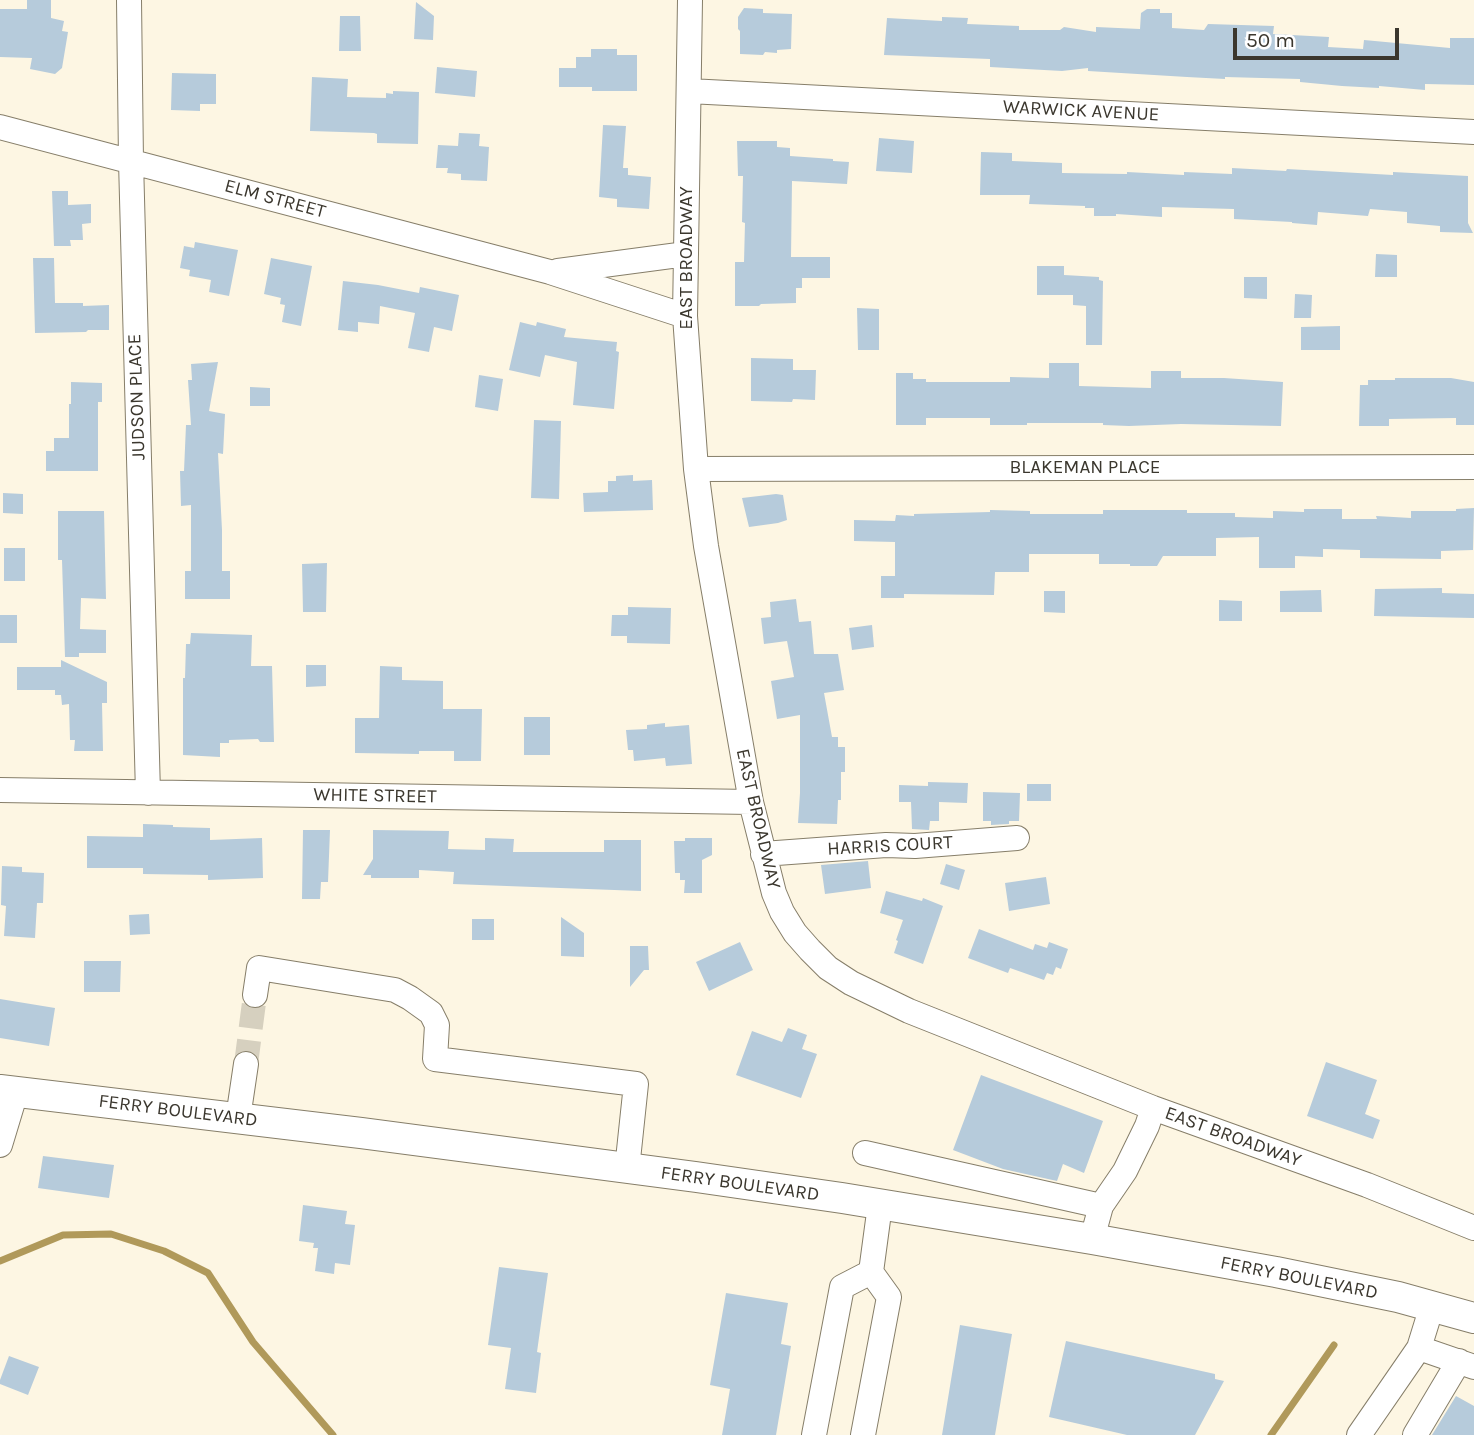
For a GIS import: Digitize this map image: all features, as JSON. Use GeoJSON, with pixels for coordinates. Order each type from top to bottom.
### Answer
{"type":"FeatureCollection","features":[{"type":"Feature","properties":{"kind":"main road","name":"FERRY BOULEVARD"},"geometry":{"type":"LineString","coordinates":[[8,1091],[696,1177],[880,1205],[1276,1272],[1398,1297],[1474,1318]]}},
{"type":"Feature","properties":{"kind":"street","name":"JUDSON PLACE"},"geometry":{"type":"LineString","coordinates":[[129,0],[148,793]]}},
{"type":"Feature","properties":{"kind":"street","name":"EAST BROADWAY"},"geometry":{"type":"LineString","coordinates":[[690,0],[685,316],[696,469],[708,558],[751,802],[774,893],[794,933],[828,968],[851,983],[909,1011],[1153,1108],[1367,1185],[1474,1228]]}},
{"type":"Feature","properties":{"kind":"street","name":"WARWICK AVENUE"},"geometry":{"type":"LineString","coordinates":[[689,92],[1474,131]]}},
{"type":"Feature","properties":{"kind":"street","name":"ELM STREET"},"geometry":{"type":"LineString","coordinates":[[0,127],[550,272],[685,316]]}},
{"type":"Feature","properties":{"kind":"street","name":"ELM STREET"},"geometry":{"type":"LineString","coordinates":[[550,272],[686,254]]}},
{"type":"Feature","properties":{"kind":"street","name":"BLAKEMAN PLACE"},"geometry":{"type":"LineString","coordinates":[[696,469],[1474,467]]}},
{"type":"Feature","properties":{"kind":"street","name":"WHITE STREET"},"geometry":{"type":"LineString","coordinates":[[0,790],[751,802]]}},
{"type":"Feature","properties":{"kind":"street","name":"HARRIS COURT"},"geometry":{"type":"LineString","coordinates":[[763,854],[1017,838]]}},
{"type":"Feature","properties":{"kind":"street"},"geometry":{"type":"LineString","coordinates":[[255,995],[259,968],[395,990],[431,1013],[437,1025],[435,1059],[636,1084],[627,1169]]}},
{"type":"Feature","properties":{"kind":"street"},"geometry":{"type":"LineString","coordinates":[[238,1118],[246,1064]]}},
{"type":"Feature","properties":{"kind":"street"},"geometry":{"type":"LineString","coordinates":[[0,1145],[8,1091]]}},
{"type":"Feature","properties":{"kind":"street"},"geometry":{"type":"LineString","coordinates":[[1092,1239],[1101,1206],[1125,1171],[1153,1108]]}},
{"type":"Feature","properties":{"kind":"street"},"geometry":{"type":"LineString","coordinates":[[865,1153],[1101,1206]]}},
{"type":"Feature","properties":{"kind":"street"},"geometry":{"type":"LineString","coordinates":[[863,1435],[889,1297],[871,1272],[880,1205]]}},
{"type":"Feature","properties":{"kind":"street"},"geometry":{"type":"LineString","coordinates":[[814,1435],[842,1287],[871,1272]]}},
{"type":"Feature","properties":{"kind":"street"},"geometry":{"type":"LineString","coordinates":[[1359,1435],[1419,1348],[1432,1306]]}},
{"type":"Feature","properties":{"kind":"street"},"geometry":{"type":"LineString","coordinates":[[1415,1435],[1466,1364],[1419,1348]]}},
{"type":"Feature","properties":{"kind":"building"},"geometry":{"type":"Polygon","coordinates":[[[27,0],[51,0],[51,18],[64,21],[62,31],[68,32],[62,68],[55,74],[30,69],[32,58],[0,57],[0,9],[27,9],[27,0]]]}},
{"type":"Feature","properties":{"kind":"building"},"geometry":{"type":"Polygon","coordinates":[[[416,2],[434,16],[433,40],[414,39],[416,2]]]}},
{"type":"Feature","properties":{"kind":"building"},"geometry":{"type":"Polygon","coordinates":[[[744,8],[763,9],[763,13],[792,14],[791,49],[777,50],[777,53],[765,52],[763,55],[740,54],[738,17],[744,8]]]}},
{"type":"Feature","properties":{"kind":"building"},"geometry":{"type":"Polygon","coordinates":[[[1147,9],[1172,13],[1172,28],[1204,30],[1208,24],[1274,26],[1273,34],[1329,37],[1328,47],[1363,49],[1364,40],[1450,48],[1450,38],[1474,38],[1474,85],[1425,84],[1425,90],[1379,88],[1300,82],[1300,79],[1225,79],[1088,71],[1088,68],[1062,71],[990,67],[990,59],[884,55],[887,18],[942,21],[942,17],[968,18],[967,24],[1019,26],[1019,30],[1060,30],[1064,27],[1096,32],[1096,27],[1140,29],[1141,13],[1147,9]]]}},
{"type":"Feature","properties":{"kind":"building"},"geometry":{"type":"Polygon","coordinates":[[[340,16],[360,16],[361,51],[339,51],[340,16]]]}},
{"type":"Feature","properties":{"kind":"building"},"geometry":{"type":"Polygon","coordinates":[[[591,49],[617,49],[617,55],[637,55],[637,91],[592,91],[592,87],[559,87],[559,68],[576,68],[576,57],[591,57],[591,49]]]}},
{"type":"Feature","properties":{"kind":"building"},"geometry":{"type":"Polygon","coordinates":[[[437,67],[477,71],[475,97],[435,93],[437,67]]]}},
{"type":"Feature","properties":{"kind":"building"},"geometry":{"type":"Polygon","coordinates":[[[172,73],[216,74],[216,104],[200,104],[200,111],[171,110],[172,73]]]}},
{"type":"Feature","properties":{"kind":"building"},"geometry":{"type":"Polygon","coordinates":[[[312,77],[348,79],[347,97],[386,98],[386,93],[393,94],[393,91],[419,92],[418,144],[377,143],[377,134],[374,133],[310,131],[312,77]]]}},
{"type":"Feature","properties":{"kind":"building"},"geometry":{"type":"Polygon","coordinates":[[[603,125],[626,126],[623,168],[628,168],[628,175],[651,177],[649,209],[617,207],[617,199],[599,197],[603,125]]]}},
{"type":"Feature","properties":{"kind":"building"},"geometry":{"type":"Polygon","coordinates":[[[459,133],[480,134],[479,146],[489,147],[487,181],[461,180],[461,174],[447,173],[448,168],[436,168],[438,145],[458,146],[459,133]]]}},
{"type":"Feature","properties":{"kind":"building"},"geometry":{"type":"Polygon","coordinates":[[[879,138],[914,141],[912,173],[876,171],[879,138]]]}},
{"type":"Feature","properties":{"kind":"building"},"geometry":{"type":"Polygon","coordinates":[[[737,141],[777,141],[777,147],[790,148],[790,156],[849,162],[847,184],[792,181],[791,257],[830,257],[830,278],[802,278],[802,288],[796,288],[796,303],[735,306],[735,262],[744,262],[745,223],[742,222],[743,176],[738,176],[737,141]]]}},
{"type":"Feature","properties":{"kind":"building"},"geometry":{"type":"Polygon","coordinates":[[[981,152],[1012,153],[1012,161],[1062,163],[1062,173],[1232,174],[1232,168],[1468,176],[1468,223],[1473,233],[1440,232],[1440,226],[1407,223],[1407,212],[1370,209],[1368,216],[1318,212],[1317,225],[1234,219],[1234,209],[1162,207],[1162,217],[1116,214],[1094,216],[1094,208],[1085,206],[1029,204],[1030,195],[980,195],[981,152]]]}},
{"type":"Feature","properties":{"kind":"building"},"geometry":{"type":"Polygon","coordinates":[[[52,191],[68,191],[68,205],[91,204],[91,223],[82,224],[83,240],[70,240],[71,246],[54,246],[52,191]]]}},
{"type":"Feature","properties":{"kind":"building"},"geometry":{"type":"Polygon","coordinates":[[[195,242],[238,250],[229,296],[209,292],[211,280],[189,276],[190,270],[180,268],[184,246],[194,248],[195,242]]]}},
{"type":"Feature","properties":{"kind":"building"},"geometry":{"type":"Polygon","coordinates":[[[1376,254],[1397,255],[1397,277],[1375,277],[1376,254]]]}},
{"type":"Feature","properties":{"kind":"building"},"geometry":{"type":"Polygon","coordinates":[[[33,258],[54,258],[55,303],[109,305],[109,330],[35,333],[33,258]]]}},
{"type":"Feature","properties":{"kind":"building"},"geometry":{"type":"Polygon","coordinates":[[[271,258],[312,266],[301,326],[282,322],[285,305],[280,304],[281,298],[264,294],[271,258]]]}},
{"type":"Feature","properties":{"kind":"building"},"geometry":{"type":"Polygon","coordinates":[[[1037,266],[1064,266],[1064,275],[1099,277],[1099,280],[1103,281],[1102,345],[1086,345],[1086,306],[1073,305],[1073,295],[1037,295],[1037,266]]]}},
{"type":"Feature","properties":{"kind":"building"},"geometry":{"type":"Polygon","coordinates":[[[1244,277],[1267,277],[1267,299],[1244,298],[1244,277]]]}},
{"type":"Feature","properties":{"kind":"building"},"geometry":{"type":"Polygon","coordinates":[[[343,281],[419,293],[420,287],[459,295],[452,331],[434,327],[429,352],[408,348],[415,313],[380,306],[379,324],[358,322],[358,332],[338,330],[343,281]]]}},
{"type":"Feature","properties":{"kind":"building"},"geometry":{"type":"Polygon","coordinates":[[[1295,294],[1312,295],[1311,318],[1294,318],[1295,294]]]}},
{"type":"Feature","properties":{"kind":"building"},"geometry":{"type":"Polygon","coordinates":[[[857,308],[879,309],[879,350],[858,350],[857,308]]]}},
{"type":"Feature","properties":{"kind":"building"},"geometry":{"type":"Polygon","coordinates":[[[520,322],[536,326],[537,322],[566,329],[564,337],[617,342],[616,351],[619,352],[614,409],[573,405],[577,362],[545,355],[540,377],[509,370],[520,322]]]}},
{"type":"Feature","properties":{"kind":"building"},"geometry":{"type":"Polygon","coordinates":[[[1340,326],[1340,350],[1301,350],[1301,327],[1340,326]]]}},
{"type":"Feature","properties":{"kind":"building"},"geometry":{"type":"Polygon","coordinates":[[[751,358],[793,359],[793,370],[816,370],[815,400],[751,401],[751,358]]]}},
{"type":"Feature","properties":{"kind":"building"},"geometry":{"type":"Polygon","coordinates":[[[218,362],[209,411],[225,414],[223,454],[218,453],[222,571],[230,571],[230,599],[185,599],[185,571],[191,571],[191,505],[181,506],[180,471],[184,471],[186,425],[191,425],[188,380],[192,380],[191,364],[218,362]]]}},
{"type":"Feature","properties":{"kind":"building"},"geometry":{"type":"Polygon","coordinates":[[[1049,363],[1079,363],[1079,386],[1151,388],[1151,371],[1181,371],[1181,378],[1283,382],[1281,426],[1129,426],[1103,423],[990,425],[990,418],[926,418],[926,425],[896,425],[896,373],[913,373],[913,379],[926,379],[926,382],[1010,382],[1010,377],[1049,378],[1049,363]]]}},
{"type":"Feature","properties":{"kind":"building"},"geometry":{"type":"Polygon","coordinates":[[[479,375],[503,379],[498,411],[475,407],[479,375]]]}},
{"type":"Feature","properties":{"kind":"building"},"geometry":{"type":"Polygon","coordinates":[[[1451,378],[1474,382],[1474,425],[1456,425],[1456,418],[1389,419],[1389,426],[1359,426],[1360,385],[1368,385],[1368,380],[1451,378]]]}},
{"type":"Feature","properties":{"kind":"building"},"geometry":{"type":"Polygon","coordinates":[[[71,382],[102,383],[102,402],[98,402],[98,471],[46,471],[46,451],[54,451],[54,438],[69,438],[71,382]]]}},
{"type":"Feature","properties":{"kind":"building"},"geometry":{"type":"Polygon","coordinates":[[[250,387],[270,388],[270,406],[250,406],[250,387]]]}},
{"type":"Feature","properties":{"kind":"building"},"geometry":{"type":"Polygon","coordinates":[[[534,420],[561,421],[559,499],[531,498],[534,420]]]}},
{"type":"Feature","properties":{"kind":"building"},"geometry":{"type":"Polygon","coordinates":[[[633,475],[633,481],[652,480],[653,510],[584,512],[583,493],[608,492],[608,481],[616,481],[616,476],[633,475]]]}},
{"type":"Feature","properties":{"kind":"building"},"geometry":{"type":"Polygon","coordinates":[[[3,493],[23,494],[23,514],[3,513],[3,493]]]}},
{"type":"Feature","properties":{"kind":"building"},"geometry":{"type":"Polygon","coordinates":[[[783,495],[787,520],[749,527],[742,498],[783,495]]]}},
{"type":"Feature","properties":{"kind":"building"},"geometry":{"type":"Polygon","coordinates":[[[1474,508],[1473,550],[1441,551],[1441,559],[1360,558],[1360,550],[1323,549],[1323,557],[1295,556],[1295,568],[1259,568],[1259,537],[1216,538],[1216,556],[1163,556],[1157,566],[1099,564],[1099,554],[1029,554],[1029,572],[995,572],[994,595],[904,594],[904,598],[881,598],[881,576],[895,576],[895,542],[854,541],[854,520],[895,521],[896,515],[914,514],[990,510],[1030,511],[1030,514],[1103,514],[1103,510],[1187,510],[1187,513],[1235,513],[1235,517],[1273,518],[1273,511],[1342,509],[1342,519],[1377,519],[1376,516],[1411,518],[1411,511],[1456,511],[1474,508]]]}},
{"type":"Feature","properties":{"kind":"building"},"geometry":{"type":"Polygon","coordinates":[[[58,511],[104,511],[106,599],[81,598],[80,629],[106,630],[106,653],[79,653],[79,657],[65,657],[62,560],[58,560],[58,511]]]}},
{"type":"Feature","properties":{"kind":"building"},"geometry":{"type":"Polygon","coordinates":[[[4,548],[25,548],[25,581],[4,581],[4,548]]]}},
{"type":"Feature","properties":{"kind":"building"},"geometry":{"type":"Polygon","coordinates":[[[327,563],[326,612],[303,612],[302,564],[327,563]]]}},
{"type":"Feature","properties":{"kind":"building"},"geometry":{"type":"Polygon","coordinates":[[[1442,588],[1442,593],[1474,594],[1474,618],[1374,616],[1375,589],[1442,588]]]}},
{"type":"Feature","properties":{"kind":"building"},"geometry":{"type":"Polygon","coordinates":[[[1321,590],[1322,612],[1280,612],[1280,591],[1321,590]]]}},
{"type":"Feature","properties":{"kind":"building"},"geometry":{"type":"Polygon","coordinates":[[[1044,591],[1065,591],[1065,613],[1044,612],[1044,591]]]}},
{"type":"Feature","properties":{"kind":"building"},"geometry":{"type":"Polygon","coordinates":[[[796,599],[799,622],[811,621],[814,654],[838,654],[844,690],[824,693],[832,737],[838,737],[838,747],[845,747],[845,772],[841,772],[841,800],[838,800],[837,824],[798,823],[800,715],[777,719],[771,681],[794,677],[787,641],[764,644],[761,618],[771,617],[770,602],[796,599]]]}},
{"type":"Feature","properties":{"kind":"building"},"geometry":{"type":"Polygon","coordinates":[[[1219,600],[1242,601],[1242,621],[1219,621],[1219,600]]]}},
{"type":"Feature","properties":{"kind":"building"},"geometry":{"type":"Polygon","coordinates":[[[628,607],[671,608],[670,644],[627,643],[627,636],[611,636],[612,615],[628,615],[628,607]]]}},
{"type":"Feature","properties":{"kind":"building"},"geometry":{"type":"Polygon","coordinates":[[[0,615],[17,615],[17,643],[0,643],[0,615]]]}},
{"type":"Feature","properties":{"kind":"building"},"geometry":{"type":"Polygon","coordinates":[[[872,625],[874,647],[852,650],[849,628],[872,625]]]}},
{"type":"Feature","properties":{"kind":"building"},"geometry":{"type":"Polygon","coordinates":[[[191,633],[252,635],[251,666],[272,666],[274,742],[260,742],[258,739],[229,740],[229,743],[220,743],[220,757],[183,755],[183,678],[186,644],[190,644],[191,633]]]}},
{"type":"Feature","properties":{"kind":"building"},"geometry":{"type":"Polygon","coordinates":[[[61,660],[107,682],[107,703],[102,703],[103,751],[74,751],[75,740],[70,740],[69,704],[62,705],[61,695],[55,695],[55,690],[17,690],[17,667],[61,667],[61,660]]]}},
{"type":"Feature","properties":{"kind":"building"},"geometry":{"type":"Polygon","coordinates":[[[306,665],[326,665],[326,686],[306,687],[306,665]]]}},
{"type":"Feature","properties":{"kind":"building"},"geometry":{"type":"Polygon","coordinates":[[[380,666],[402,667],[402,680],[443,681],[443,709],[482,709],[481,761],[454,761],[454,751],[419,751],[419,754],[355,753],[355,718],[379,718],[380,666]]]}},
{"type":"Feature","properties":{"kind":"building"},"geometry":{"type":"Polygon","coordinates":[[[524,717],[550,717],[550,755],[524,755],[524,717]]]}},
{"type":"Feature","properties":{"kind":"building"},"geometry":{"type":"Polygon","coordinates":[[[665,723],[665,727],[689,725],[692,764],[666,766],[665,758],[634,761],[633,750],[628,750],[626,730],[647,729],[647,725],[665,723]]]}},
{"type":"Feature","properties":{"kind":"building"},"geometry":{"type":"Polygon","coordinates":[[[928,782],[968,783],[967,803],[939,802],[939,821],[930,821],[929,830],[912,829],[911,802],[899,802],[899,785],[928,786],[928,782]]]}},
{"type":"Feature","properties":{"kind":"building"},"geometry":{"type":"Polygon","coordinates":[[[1027,784],[1051,784],[1051,801],[1027,801],[1027,784]]]}},
{"type":"Feature","properties":{"kind":"building"},"geometry":{"type":"Polygon","coordinates":[[[983,792],[1020,793],[1019,821],[991,825],[991,821],[983,821],[983,792]]]}},
{"type":"Feature","properties":{"kind":"building"},"geometry":{"type":"Polygon","coordinates":[[[143,824],[210,828],[210,840],[262,838],[263,878],[208,880],[208,875],[143,874],[143,868],[87,868],[87,836],[143,837],[143,824]]]}},
{"type":"Feature","properties":{"kind":"building"},"geometry":{"type":"Polygon","coordinates":[[[303,830],[330,830],[328,882],[321,882],[320,899],[302,899],[303,830]]]}},
{"type":"Feature","properties":{"kind":"building"},"geometry":{"type":"Polygon","coordinates":[[[373,830],[449,831],[448,849],[485,850],[485,838],[514,839],[513,852],[604,852],[604,840],[641,840],[641,891],[453,884],[454,872],[419,870],[419,878],[371,878],[371,875],[363,875],[373,859],[373,830]]]}},
{"type":"Feature","properties":{"kind":"building"},"geometry":{"type":"Polygon","coordinates":[[[685,838],[712,838],[712,855],[702,860],[702,893],[684,893],[685,880],[680,880],[680,873],[675,873],[674,841],[685,841],[685,838]]]}},
{"type":"Feature","properties":{"kind":"building"},"geometry":{"type":"Polygon","coordinates":[[[868,861],[871,888],[825,894],[821,865],[868,861]]]}},
{"type":"Feature","properties":{"kind":"building"},"geometry":{"type":"Polygon","coordinates":[[[946,864],[965,870],[959,890],[940,884],[946,864]]]}},
{"type":"Feature","properties":{"kind":"building"},"geometry":{"type":"Polygon","coordinates":[[[2,866],[22,867],[22,872],[44,873],[43,903],[37,903],[35,938],[4,936],[6,906],[1,905],[2,866]]]}},
{"type":"Feature","properties":{"kind":"building"},"geometry":{"type":"Polygon","coordinates":[[[1046,877],[1050,904],[1009,911],[1005,883],[1046,877]]]}},
{"type":"Feature","properties":{"kind":"building"},"geometry":{"type":"Polygon","coordinates":[[[886,891],[922,901],[923,898],[943,906],[923,964],[894,953],[903,920],[880,913],[886,891]]]}},
{"type":"Feature","properties":{"kind":"building"},"geometry":{"type":"Polygon","coordinates":[[[149,914],[150,934],[130,935],[129,915],[149,914]]]}},
{"type":"Feature","properties":{"kind":"building"},"geometry":{"type":"Polygon","coordinates":[[[561,917],[584,933],[584,957],[561,956],[561,917]]]}},
{"type":"Feature","properties":{"kind":"building"},"geometry":{"type":"Polygon","coordinates":[[[472,919],[494,919],[494,940],[472,940],[472,919]]]}},
{"type":"Feature","properties":{"kind":"building"},"geometry":{"type":"Polygon","coordinates":[[[979,929],[1033,950],[1035,944],[1047,948],[1049,942],[1068,949],[1061,969],[1056,967],[1053,975],[1047,973],[1044,980],[1010,968],[1008,973],[968,958],[979,929]]]}},
{"type":"Feature","properties":{"kind":"building"},"geometry":{"type":"Polygon","coordinates":[[[740,942],[753,970],[709,991],[696,962],[740,942]]]}},
{"type":"Feature","properties":{"kind":"building"},"geometry":{"type":"Polygon","coordinates":[[[630,946],[648,946],[649,970],[644,970],[630,987],[630,946]]]}},
{"type":"Feature","properties":{"kind":"building"},"geometry":{"type":"Polygon","coordinates":[[[84,961],[121,961],[120,992],[84,992],[84,961]]]}},
{"type":"Feature","properties":{"kind":"building"},"geometry":{"type":"Polygon","coordinates":[[[0,999],[55,1008],[49,1046],[0,1038],[0,999]]]}},
{"type":"Feature","properties":{"kind":"building"},"geometry":{"type":"Polygon","coordinates":[[[788,1028],[807,1035],[802,1049],[817,1054],[801,1098],[736,1075],[752,1031],[782,1042],[788,1028]]]}},
{"type":"Feature","properties":{"kind":"building"},"geometry":{"type":"Polygon","coordinates":[[[1326,1062],[1377,1080],[1365,1114],[1380,1120],[1373,1139],[1307,1116],[1326,1062]]]}},
{"type":"Feature","properties":{"kind":"building"},"geometry":{"type":"Polygon","coordinates":[[[981,1075],[1103,1121],[1084,1173],[1063,1164],[1057,1181],[1003,1169],[953,1150],[981,1075]]]}},
{"type":"Feature","properties":{"kind":"building"},"geometry":{"type":"Polygon","coordinates":[[[43,1156],[114,1165],[109,1198],[38,1188],[43,1156]]]}},
{"type":"Feature","properties":{"kind":"building"},"geometry":{"type":"Polygon","coordinates":[[[303,1205],[347,1211],[345,1224],[355,1225],[350,1265],[335,1263],[334,1274],[315,1271],[318,1248],[313,1248],[314,1243],[299,1241],[303,1205]]]}},
{"type":"Feature","properties":{"kind":"building"},"geometry":{"type":"Polygon","coordinates":[[[499,1267],[548,1273],[537,1352],[541,1353],[536,1393],[505,1389],[511,1348],[488,1345],[499,1267]]]}},
{"type":"Feature","properties":{"kind":"building"},"geometry":{"type":"Polygon","coordinates":[[[726,1293],[788,1303],[781,1344],[791,1346],[776,1435],[722,1435],[730,1389],[710,1385],[726,1293]]]}},
{"type":"Feature","properties":{"kind":"building"},"geometry":{"type":"Polygon","coordinates":[[[960,1325],[1012,1334],[995,1435],[942,1435],[960,1325]]]}},
{"type":"Feature","properties":{"kind":"building"},"geometry":{"type":"Polygon","coordinates":[[[1066,1341],[1215,1374],[1215,1379],[1224,1381],[1195,1435],[1127,1435],[1049,1417],[1066,1341]]]}},
{"type":"Feature","properties":{"kind":"building"},"geometry":{"type":"Polygon","coordinates":[[[9,1356],[39,1367],[28,1395],[0,1384],[9,1356]]]}},
{"type":"Feature","properties":{"kind":"building"},"geometry":{"type":"Polygon","coordinates":[[[1456,1396],[1474,1406],[1474,1435],[1432,1435],[1456,1396]]]}},
{"type":"Feature","properties":{"kind":"waterway"},"geometry":{"type":"LineString","coordinates":[[0,1261],[63,1235],[111,1234],[164,1251],[208,1273],[253,1342],[333,1435]]}},
{"type":"Feature","properties":{"kind":"waterway"},"geometry":{"type":"LineString","coordinates":[[1271,1435],[1334,1345]]}},
{"type":"Feature","properties":{"kind":"tunnel"},"geometry":{"type":"LineString","coordinates":[[246,1064],[255,995]]}}]}
